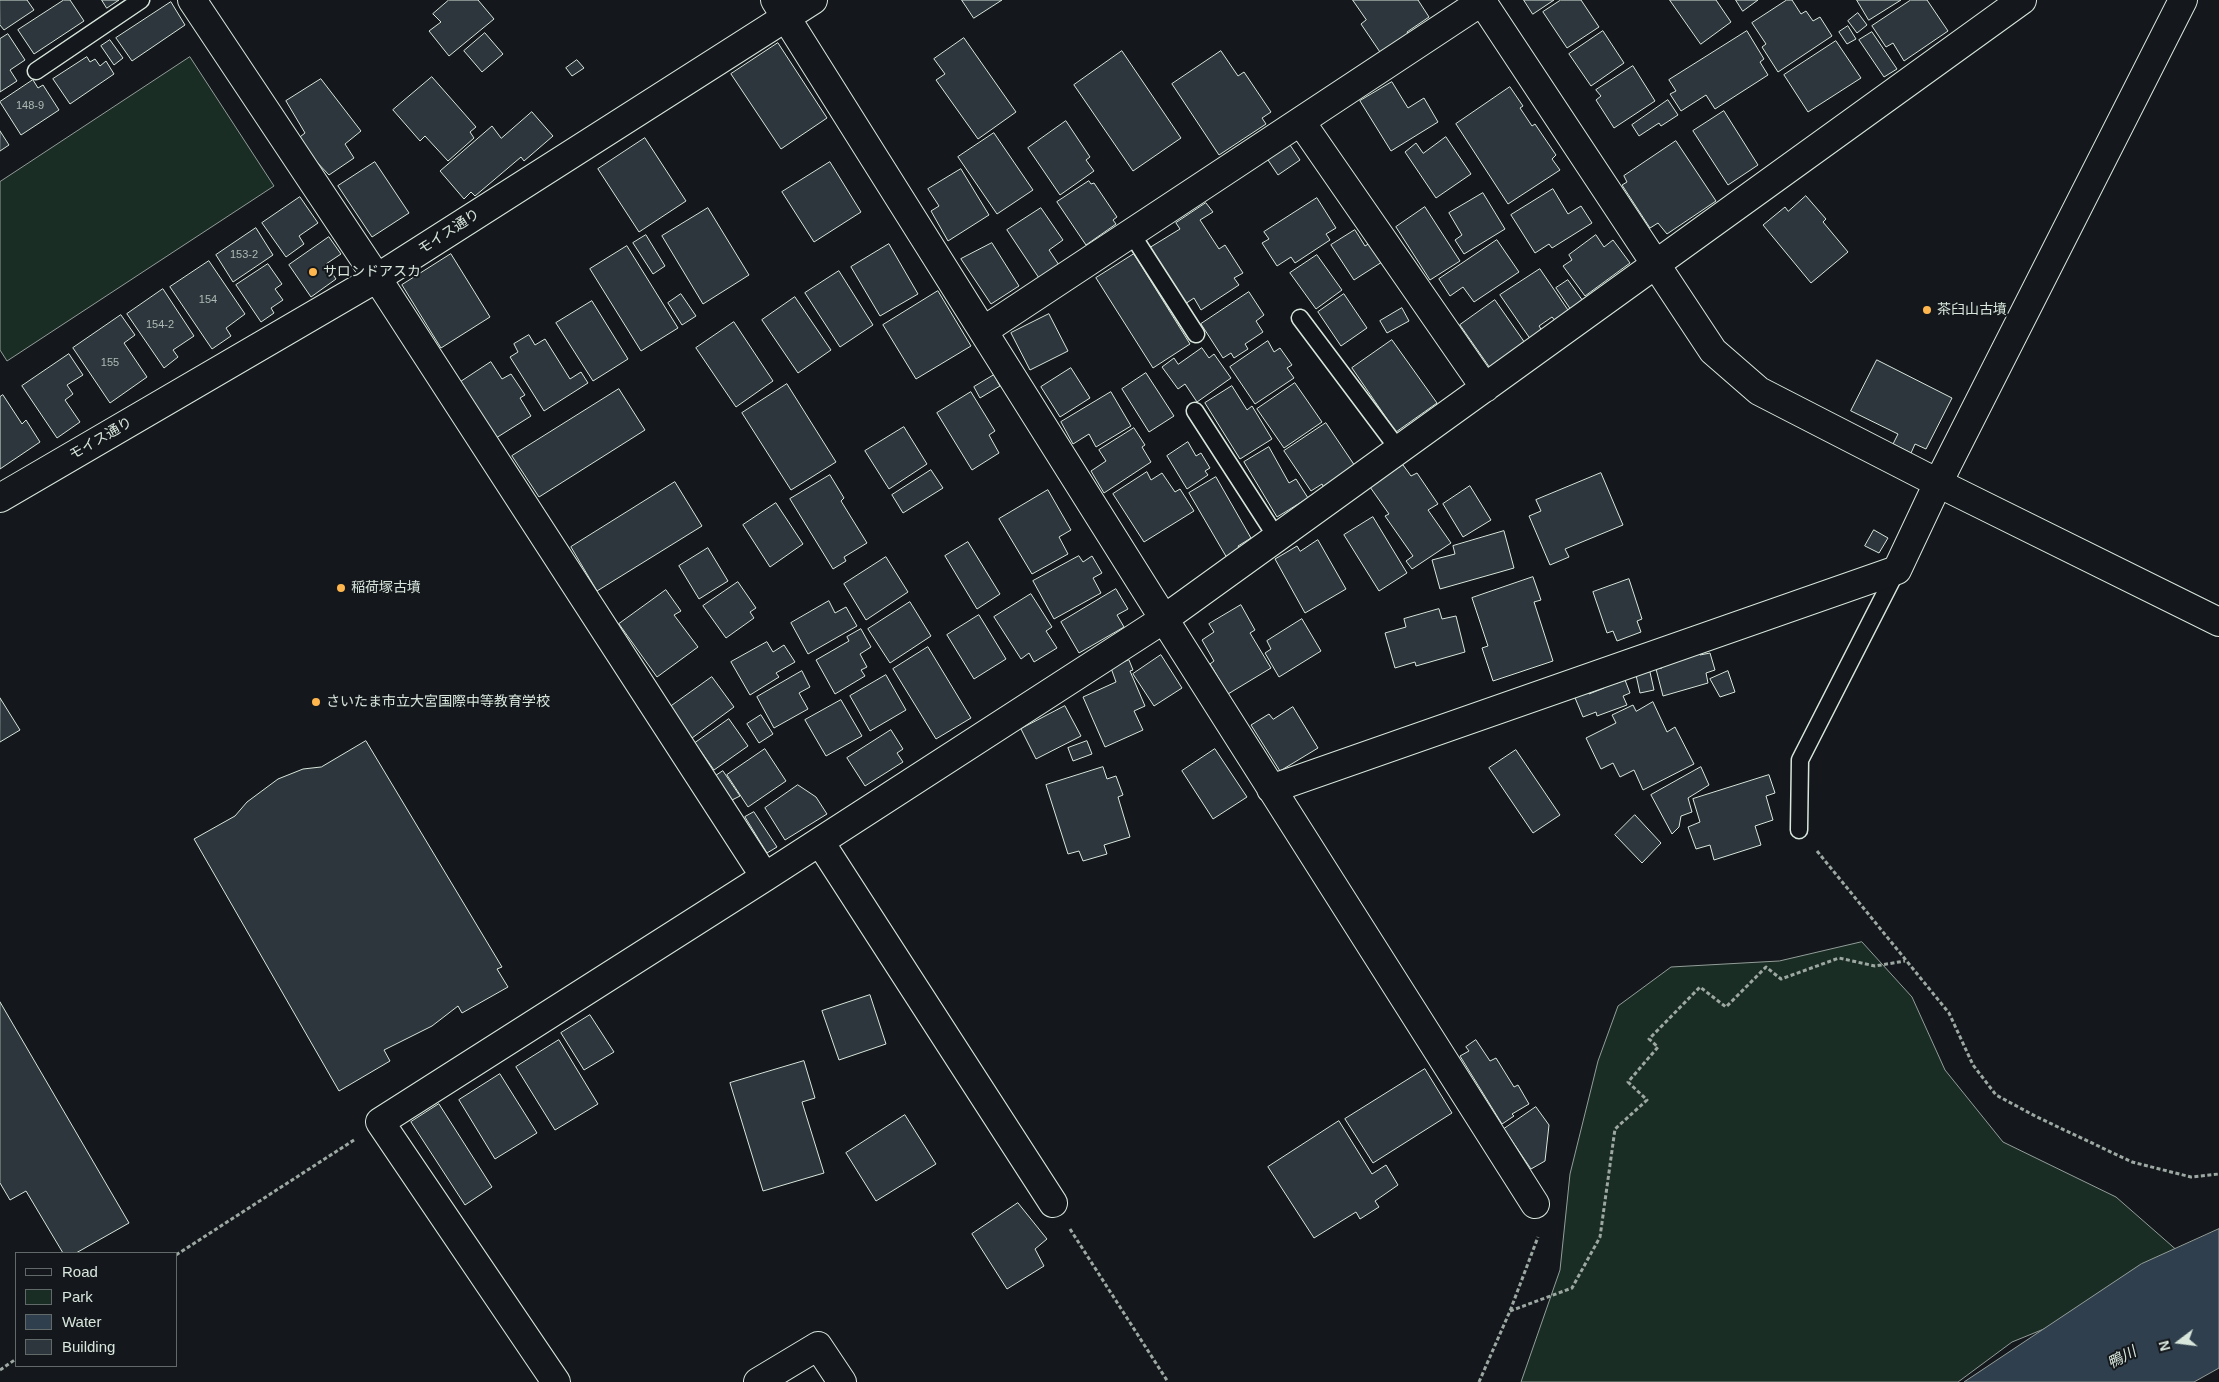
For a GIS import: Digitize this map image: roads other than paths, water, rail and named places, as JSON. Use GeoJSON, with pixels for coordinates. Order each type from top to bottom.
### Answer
{"type":"FeatureCollection","features":[{"type":"Feature","properties":{"kind":"street"},"geometry":{"type":"LineString","coordinates":[[192,0],[377,278],[765,877]]}},
{"type":"Feature","properties":{"kind":"street","name":"モイス通り"},"geometry":{"type":"LineString","coordinates":[[0,498],[377,278],[780,9],[813,0]]}},
{"type":"Feature","properties":{"kind":"street"},"geometry":{"type":"LineString","coordinates":[[983,331],[1301,122],[1482,0],[1713,351],[1759,391],[1938,483],[2219,622]]}},
{"type":"Feature","properties":{"kind":"street"},"geometry":{"type":"LineString","coordinates":[[556,1382],[380,1122],[1164,620],[2022,0]]}},
{"type":"Feature","properties":{"kind":"street"},"geometry":{"type":"LineString","coordinates":[[1271,789],[1897,570],[1938,483],[2183,0]]}},
{"type":"Feature","properties":{"kind":"street"},"geometry":{"type":"LineString","coordinates":[[780,9],[1164,620],[1535,1204]]}},
{"type":"Feature","properties":{"kind":"street"},"geometry":{"type":"LineString","coordinates":[[1301,122],[1485,388]]}},
{"type":"Feature","properties":{"kind":"street"},"geometry":{"type":"LineString","coordinates":[[820,842],[1053,1203]]}},
{"type":"Feature","properties":{"kind":"street"},"geometry":{"type":"LineString","coordinates":[[758,1382],[818,1346],[842,1382]]}},
{"type":"Feature","properties":{"kind":"lane"},"geometry":{"type":"LineString","coordinates":[[36,70],[141,0]]}},
{"type":"Feature","properties":{"kind":"lane"},"geometry":{"type":"LineString","coordinates":[[1131,233],[1196,334]]}},
{"type":"Feature","properties":{"kind":"lane"},"geometry":{"type":"LineString","coordinates":[[1300,318],[1399,450]]}},
{"type":"Feature","properties":{"kind":"lane"},"geometry":{"type":"LineString","coordinates":[[1195,411],[1277,538]]}},
{"type":"Feature","properties":{"kind":"lane"},"geometry":{"type":"LineString","coordinates":[[1799,830],[1800,760],[1897,570]]}},
{"type":"Feature","properties":{"kind":"water","name":"鴨川"},"geometry":{"type":"Polygon","coordinates":[[[2219,1229],[2219,1368],[2194,1382],[1964,1382],[2141,1264],[2219,1229]]]}},
{"type":"Feature","properties":{"kind":"place","name":"サロンドアスカ"},"geometry":{"type":"Point","coordinates":[313,272]}},
{"type":"Feature","properties":{"kind":"place","name":"茶臼山古墳"},"geometry":{"type":"Point","coordinates":[1927,310]}},
{"type":"Feature","properties":{"kind":"place","name":"稲荷塚古墳"},"geometry":{"type":"Point","coordinates":[341,588]}},
{"type":"Feature","properties":{"kind":"place","name":"さいたま市立大宮国際中等教育学校"},"geometry":{"type":"Point","coordinates":[316,702]}}]}
